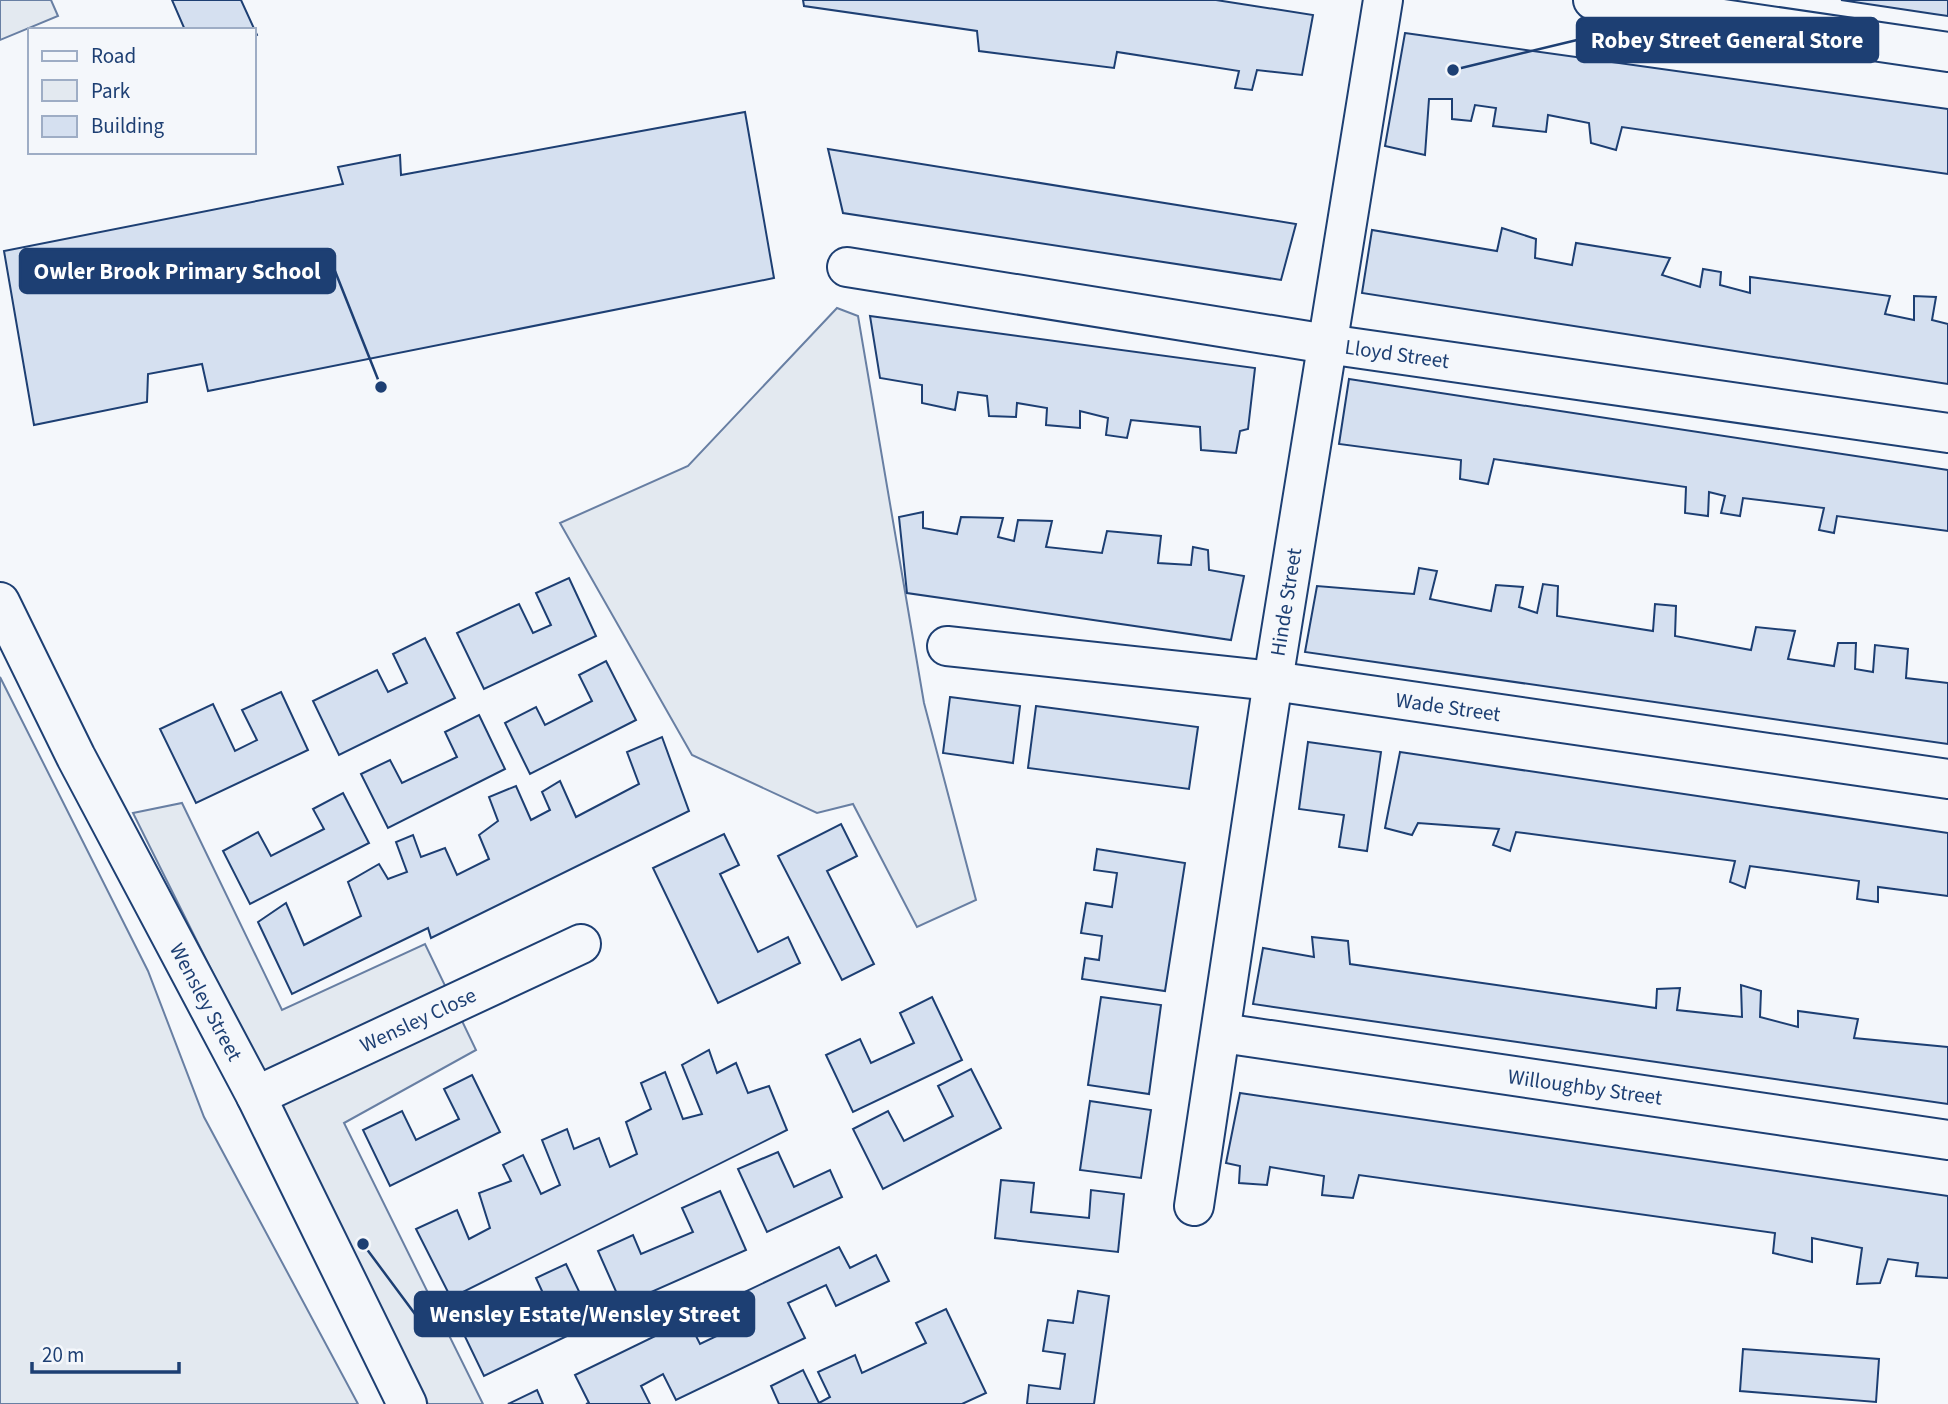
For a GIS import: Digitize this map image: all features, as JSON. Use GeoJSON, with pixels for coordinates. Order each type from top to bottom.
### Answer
{"type":"FeatureCollection","features":[{"type":"Feature","properties":{"kind":"street","name":"Hinde Street"},"geometry":{"type":"LineString","coordinates":[[1194,1206],[1273,681],[1383,0]]}},
{"type":"Feature","properties":{"kind":"street"},"geometry":{"type":"LineString","coordinates":[[1592,0],[1948,52]]}},
{"type":"Feature","properties":{"kind":"street","name":"Lloyd Street"},"geometry":{"type":"LineString","coordinates":[[847,267],[1327,344],[1948,433]]}},
{"type":"Feature","properties":{"kind":"street","name":"Wensley Street"},"geometry":{"type":"LineString","coordinates":[[0,602],[76,757],[256,1096],[407,1404]]}},
{"type":"Feature","properties":{"kind":"street","name":"Wade Street"},"geometry":{"type":"LineString","coordinates":[[947,646],[1273,681],[1948,779]]}},
{"type":"Feature","properties":{"kind":"street","name":"Wensley Close"},"geometry":{"type":"LineString","coordinates":[[256,1096],[580,944]]}},
{"type":"Feature","properties":{"kind":"street","name":"Willoughby Street"},"geometry":{"type":"LineString","coordinates":[[1222,1033],[1948,1140]]}},
{"type":"Feature","properties":{"kind":"green space"},"geometry":{"type":"Polygon","coordinates":[[[0,0],[51,0],[58,16],[0,40],[0,0]]]}},
{"type":"Feature","properties":{"kind":"green space"},"geometry":{"type":"Polygon","coordinates":[[[837,308],[858,316],[924,703],[976,900],[917,927],[853,804],[817,813],[692,755],[560,523],[688,466],[837,308]]]}},
{"type":"Feature","properties":{"kind":"green space"},"geometry":{"type":"Polygon","coordinates":[[[0,677],[148,971],[204,1117],[358,1404],[0,1404],[0,677]]]}},
{"type":"Feature","properties":{"kind":"green space"},"geometry":{"type":"Polygon","coordinates":[[[182,803],[282,1010],[425,944],[476,1050],[344,1123],[483,1404],[428,1404],[133,813],[182,803]]]}},
{"type":"Feature","properties":{"kind":"building"},"geometry":{"type":"Polygon","coordinates":[[[172,0],[241,0],[254,28],[184,28],[172,0]]]}},
{"type":"Feature","properties":{"kind":"building"},"geometry":{"type":"Polygon","coordinates":[[[803,0],[1216,0],[1313,15],[1302,75],[1257,70],[1252,90],[1235,88],[1239,71],[1117,52],[1114,68],[979,51],[977,31],[804,6],[803,0]]]}},
{"type":"Feature","properties":{"kind":"building"},"geometry":{"type":"Polygon","coordinates":[[[1841,0],[1948,0],[1948,16],[1934,14],[1841,0]]]}},
{"type":"Feature","properties":{"kind":"building"},"geometry":{"type":"Polygon","coordinates":[[[1405,33],[1948,109],[1948,174],[1622,127],[1616,150],[1591,143],[1589,123],[1548,115],[1546,132],[1493,126],[1496,108],[1475,105],[1471,121],[1452,119],[1452,99],[1429,99],[1425,155],[1385,146],[1405,33]]]}},
{"type":"Feature","properties":{"kind":"building"},"geometry":{"type":"Polygon","coordinates":[[[745,112],[774,278],[208,391],[202,364],[148,374],[147,402],[34,425],[4,251],[343,184],[338,167],[400,155],[401,175],[745,112]]]}},
{"type":"Feature","properties":{"kind":"building"},"geometry":{"type":"Polygon","coordinates":[[[828,149],[1296,224],[1281,280],[843,213],[828,149]]]}},
{"type":"Feature","properties":{"kind":"building"},"geometry":{"type":"Polygon","coordinates":[[[1502,228],[1536,239],[1535,258],[1572,265],[1576,243],[1670,258],[1662,275],[1700,287],[1703,269],[1721,272],[1720,285],[1750,293],[1750,277],[1890,296],[1885,314],[1914,320],[1914,296],[1936,297],[1932,320],[1948,324],[1948,384],[1362,293],[1372,230],[1497,251],[1502,228]]]}},
{"type":"Feature","properties":{"kind":"building"},"geometry":{"type":"Polygon","coordinates":[[[870,316],[1255,368],[1248,429],[1240,431],[1236,453],[1201,450],[1200,427],[1131,420],[1127,438],[1106,435],[1108,418],[1080,411],[1080,428],[1046,425],[1047,408],[1017,403],[1016,417],[989,416],[987,396],[958,392],[955,410],[922,403],[922,385],[880,378],[870,316]]]}},
{"type":"Feature","properties":{"kind":"building"},"geometry":{"type":"Polygon","coordinates":[[[1349,379],[1948,470],[1948,531],[1837,516],[1834,533],[1819,530],[1824,508],[1743,498],[1740,516],[1721,513],[1725,496],[1709,492],[1708,516],[1685,513],[1686,487],[1494,459],[1488,484],[1460,479],[1461,460],[1339,444],[1349,379]]]}},
{"type":"Feature","properties":{"kind":"building"},"geometry":{"type":"Polygon","coordinates":[[[923,512],[923,528],[957,534],[961,517],[1003,518],[998,537],[1014,541],[1018,520],[1052,521],[1046,547],[1102,553],[1107,531],[1161,536],[1158,563],[1191,565],[1193,547],[1208,550],[1209,570],[1244,576],[1231,640],[907,593],[899,517],[923,512]]]}},
{"type":"Feature","properties":{"kind":"building"},"geometry":{"type":"Polygon","coordinates":[[[1419,568],[1437,571],[1430,599],[1491,611],[1496,585],[1523,587],[1519,607],[1537,613],[1543,584],[1558,586],[1557,616],[1653,631],[1655,604],[1676,606],[1675,636],[1751,650],[1756,627],[1795,631],[1788,659],[1834,666],[1838,643],[1856,643],[1855,669],[1873,672],[1875,645],[1908,649],[1906,678],[1948,683],[1948,744],[1305,652],[1317,586],[1414,594],[1419,568]]]}},
{"type":"Feature","properties":{"kind":"building"},"geometry":{"type":"Polygon","coordinates":[[[569,578],[596,636],[484,689],[457,633],[519,604],[533,633],[551,625],[536,593],[569,578]]]}},
{"type":"Feature","properties":{"kind":"building"},"geometry":{"type":"Polygon","coordinates":[[[425,638],[455,698],[339,755],[313,701],[377,670],[388,692],[407,683],[393,654],[425,638]]]}},
{"type":"Feature","properties":{"kind":"building"},"geometry":{"type":"Polygon","coordinates":[[[606,661],[636,720],[530,774],[505,723],[536,707],[545,725],[592,701],[579,675],[606,661]]]}},
{"type":"Feature","properties":{"kind":"building"},"geometry":{"type":"Polygon","coordinates":[[[281,692],[308,750],[196,803],[160,729],[213,704],[235,751],[257,740],[242,710],[281,692]]]}},
{"type":"Feature","properties":{"kind":"building"},"geometry":{"type":"Polygon","coordinates":[[[950,697],[1020,706],[1013,763],[943,753],[950,697]]]}},
{"type":"Feature","properties":{"kind":"building"},"geometry":{"type":"Polygon","coordinates":[[[1036,706],[1198,727],[1189,789],[1028,768],[1036,706]]]}},
{"type":"Feature","properties":{"kind":"building"},"geometry":{"type":"Polygon","coordinates":[[[479,715],[505,769],[388,828],[361,774],[390,760],[402,783],[457,757],[445,732],[479,715]]]}},
{"type":"Feature","properties":{"kind":"building"},"geometry":{"type":"Polygon","coordinates":[[[662,737],[689,811],[431,938],[428,928],[292,994],[258,922],[286,903],[304,945],[361,916],[348,882],[379,864],[388,879],[407,872],[396,842],[413,835],[421,857],[445,848],[457,875],[489,859],[479,835],[498,821],[489,797],[516,786],[531,820],[550,810],[542,792],[560,781],[576,817],[639,784],[627,752],[662,737]]]}},
{"type":"Feature","properties":{"kind":"building"},"geometry":{"type":"Polygon","coordinates":[[[1308,742],[1381,752],[1367,851],[1339,847],[1344,815],[1299,809],[1308,742]]]}},
{"type":"Feature","properties":{"kind":"building"},"geometry":{"type":"Polygon","coordinates":[[[1400,752],[1948,833],[1948,896],[1878,887],[1878,902],[1857,899],[1859,881],[1750,866],[1745,888],[1730,882],[1735,861],[1516,832],[1510,851],[1493,845],[1499,829],[1418,823],[1412,835],[1385,828],[1400,752]]]}},
{"type":"Feature","properties":{"kind":"building"},"geometry":{"type":"Polygon","coordinates":[[[343,793],[369,843],[250,904],[223,851],[258,832],[271,856],[324,829],[313,809],[343,793]]]}},
{"type":"Feature","properties":{"kind":"building"},"geometry":{"type":"Polygon","coordinates":[[[841,824],[857,856],[827,871],[874,964],[842,980],[778,856],[841,824]]]}},
{"type":"Feature","properties":{"kind":"building"},"geometry":{"type":"Polygon","coordinates":[[[724,834],[739,865],[720,874],[758,952],[788,937],[800,963],[718,1003],[653,868],[724,834]]]}},
{"type":"Feature","properties":{"kind":"building"},"geometry":{"type":"Polygon","coordinates":[[[1097,849],[1185,863],[1165,991],[1082,979],[1085,958],[1099,960],[1102,936],[1081,933],[1086,903],[1112,907],[1117,873],[1094,870],[1097,849]]]}},
{"type":"Feature","properties":{"kind":"building"},"geometry":{"type":"Polygon","coordinates":[[[1312,937],[1348,941],[1350,964],[1656,1008],[1657,989],[1680,988],[1677,1010],[1742,1017],[1741,985],[1761,991],[1760,1017],[1798,1027],[1798,1011],[1858,1019],[1854,1038],[1948,1047],[1948,1104],[1253,1004],[1263,948],[1314,957],[1312,937]]]}},
{"type":"Feature","properties":{"kind":"building"},"geometry":{"type":"Polygon","coordinates":[[[932,997],[962,1060],[853,1112],[826,1055],[860,1039],[871,1063],[914,1043],[900,1013],[932,997]]]}},
{"type":"Feature","properties":{"kind":"building"},"geometry":{"type":"Polygon","coordinates":[[[1101,997],[1161,1005],[1149,1094],[1088,1085],[1101,997]]]}},
{"type":"Feature","properties":{"kind":"building"},"geometry":{"type":"Polygon","coordinates":[[[709,1050],[717,1073],[736,1063],[748,1093],[769,1086],[787,1130],[451,1298],[416,1229],[457,1210],[469,1239],[490,1228],[479,1193],[511,1181],[503,1165],[523,1155],[541,1194],[560,1185],[542,1140],[567,1129],[574,1149],[599,1138],[610,1167],[637,1154],[626,1122],[651,1109],[641,1083],[665,1072],[683,1119],[702,1114],[682,1065],[709,1050]]]}},
{"type":"Feature","properties":{"kind":"building"},"geometry":{"type":"Polygon","coordinates":[[[971,1069],[1001,1128],[883,1189],[853,1129],[888,1111],[904,1141],[953,1116],[938,1086],[971,1069]]]}},
{"type":"Feature","properties":{"kind":"building"},"geometry":{"type":"Polygon","coordinates":[[[472,1075],[500,1132],[390,1186],[363,1130],[402,1111],[416,1140],[459,1119],[444,1089],[472,1075]]]}},
{"type":"Feature","properties":{"kind":"building"},"geometry":{"type":"Polygon","coordinates":[[[1240,1093],[1948,1196],[1948,1278],[1916,1276],[1918,1263],[1888,1259],[1880,1283],[1857,1284],[1862,1248],[1812,1238],[1812,1262],[1773,1253],[1775,1233],[1359,1175],[1353,1198],[1322,1195],[1324,1176],[1270,1167],[1267,1185],[1239,1183],[1240,1166],[1226,1163],[1240,1093]]]}},
{"type":"Feature","properties":{"kind":"building"},"geometry":{"type":"Polygon","coordinates":[[[1090,1101],[1151,1110],[1141,1178],[1080,1170],[1090,1101]]]}},
{"type":"Feature","properties":{"kind":"building"},"geometry":{"type":"Polygon","coordinates":[[[778,1152],[794,1187],[830,1170],[842,1197],[767,1232],[738,1169],[778,1152]]]}},
{"type":"Feature","properties":{"kind":"building"},"geometry":{"type":"Polygon","coordinates":[[[1001,1180],[1034,1183],[1031,1212],[1089,1218],[1091,1190],[1124,1194],[1118,1252],[995,1238],[1001,1180]]]}},
{"type":"Feature","properties":{"kind":"building"},"geometry":{"type":"Polygon","coordinates":[[[720,1191],[746,1250],[622,1305],[598,1251],[633,1235],[641,1254],[693,1232],[682,1208],[720,1191]]]}},
{"type":"Feature","properties":{"kind":"building"},"geometry":{"type":"Polygon","coordinates":[[[839,1247],[850,1268],[876,1255],[889,1281],[836,1306],[826,1285],[788,1303],[805,1338],[676,1400],[663,1374],[641,1386],[650,1404],[586,1404],[589,1403],[575,1375],[688,1320],[700,1344],[744,1323],[732,1298],[839,1247]]]}},
{"type":"Feature","properties":{"kind":"building"},"geometry":{"type":"Polygon","coordinates":[[[566,1264],[594,1323],[484,1376],[457,1320],[489,1305],[499,1327],[548,1304],[536,1278],[566,1264]]]}},
{"type":"Feature","properties":{"kind":"building"},"geometry":{"type":"Polygon","coordinates":[[[1078,1291],[1109,1296],[1094,1404],[1027,1404],[1029,1385],[1060,1389],[1065,1354],[1043,1351],[1048,1320],[1073,1323],[1078,1291]]]}},
{"type":"Feature","properties":{"kind":"building"},"geometry":{"type":"Polygon","coordinates":[[[946,1309],[986,1393],[962,1404],[779,1404],[771,1386],[803,1370],[819,1403],[830,1397],[818,1372],[855,1355],[862,1373],[926,1343],[916,1323],[946,1309]]]}},
{"type":"Feature","properties":{"kind":"building"},"geometry":{"type":"Polygon","coordinates":[[[1743,1349],[1879,1359],[1876,1402],[1740,1391],[1743,1349]]]}},
{"type":"Feature","properties":{"kind":"building"},"geometry":{"type":"Polygon","coordinates":[[[537,1390],[543,1404],[508,1404],[537,1390]]]}},
{"type":"Feature","properties":{"kind":"place","name":"Robey Street General Store"},"geometry":{"type":"Point","coordinates":[1453,70]}},
{"type":"Feature","properties":{"kind":"place","name":"Owler Brook Primary School"},"geometry":{"type":"Point","coordinates":[381,387]}},
{"type":"Feature","properties":{"kind":"place","name":"Wensley Estate/Wensley Street"},"geometry":{"type":"Point","coordinates":[363,1244]}}]}
